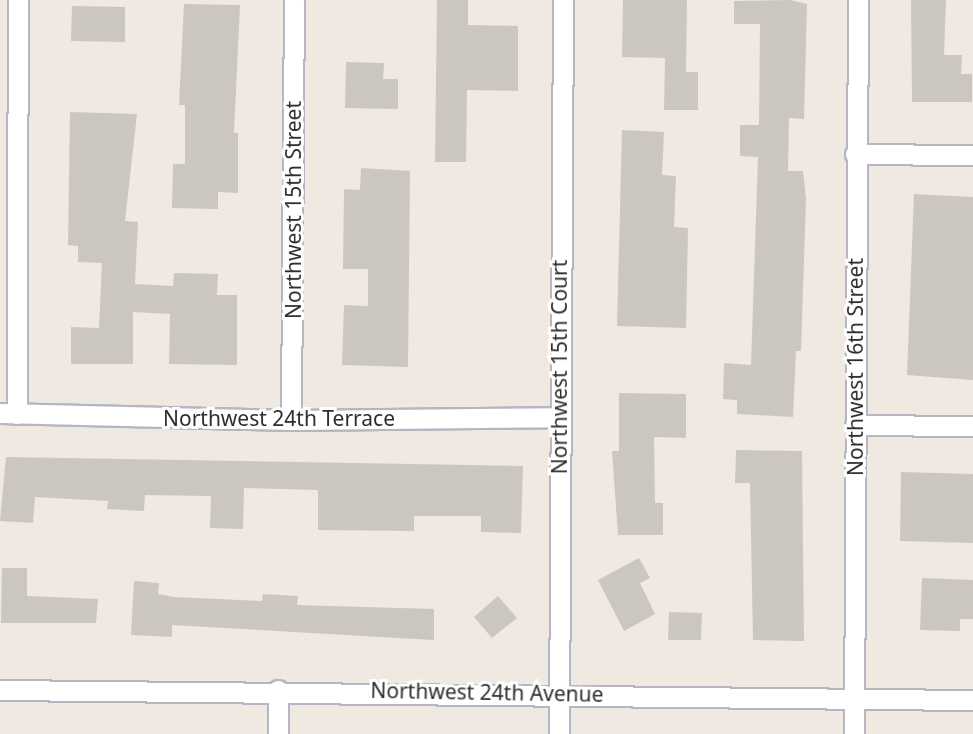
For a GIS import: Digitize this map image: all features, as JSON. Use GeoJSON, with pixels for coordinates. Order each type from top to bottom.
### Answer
{"type":"FeatureCollection","features":[{"type":"Feature","properties":{"kind":"street"},"geometry":{"type":"LineString","coordinates":[[8,414],[19,0]]}},
{"type":"Feature","properties":{"kind":"street","name":"Northwest 15th Street"},"geometry":{"type":"LineString","coordinates":[[291,420],[294,0]]}},
{"type":"Feature","properties":{"kind":"street","name":"Northwest 15th Court"},"geometry":{"type":"LineString","coordinates":[[559,734],[558,417],[564,0]]}},
{"type":"Feature","properties":{"kind":"street","name":"Northwest 16th Street"},"geometry":{"type":"LineString","coordinates":[[854,734],[855,154],[858,0]]}},
{"type":"Feature","properties":{"kind":"street"},"geometry":{"type":"LineString","coordinates":[[855,154],[973,155]]}},
{"type":"Feature","properties":{"kind":"street","name":"Northwest 24th Terrace"},"geometry":{"type":"LineString","coordinates":[[8,414],[291,420],[558,417]]}},
{"type":"Feature","properties":{"kind":"street"},"geometry":{"type":"LineString","coordinates":[[855,425],[973,426]]}},
{"type":"Feature","properties":{"kind":"street","name":"Northwest 24th Avenue"},"geometry":{"type":"LineString","coordinates":[[0,690],[278,690],[973,700]]}},
{"type":"Feature","properties":{"kind":"street"},"geometry":{"type":"LineString","coordinates":[[278,690],[278,734]]}},
{"type":"Feature","properties":{"kind":"building"},"geometry":{"type":"Polygon","coordinates":[[[437,0],[468,0],[468,25],[518,26],[518,91],[467,90],[466,162],[435,162],[437,0]]]}},
{"type":"Feature","properties":{"kind":"building"},"geometry":{"type":"Polygon","coordinates":[[[623,0],[687,0],[686,72],[698,72],[698,110],[664,110],[665,58],[622,57],[623,0]]]}},
{"type":"Feature","properties":{"kind":"building"},"geometry":{"type":"Polygon","coordinates":[[[790,0],[807,4],[804,119],[789,118],[788,171],[803,171],[806,199],[801,351],[796,351],[793,417],[737,414],[737,400],[723,399],[724,363],[751,365],[758,157],[740,156],[740,125],[759,125],[760,24],[734,24],[734,1],[790,0]]]}},
{"type":"Feature","properties":{"kind":"building"},"geometry":{"type":"Polygon","coordinates":[[[911,0],[946,0],[944,55],[962,55],[961,74],[972,74],[972,102],[912,102],[911,0]]]}},
{"type":"Feature","properties":{"kind":"building"},"geometry":{"type":"Polygon","coordinates":[[[184,4],[240,5],[234,133],[238,133],[238,193],[218,192],[218,209],[172,208],[173,164],[185,164],[185,105],[179,105],[184,4]]]}},
{"type":"Feature","properties":{"kind":"building"},"geometry":{"type":"Polygon","coordinates":[[[72,6],[125,7],[125,42],[71,41],[72,6]]]}},
{"type":"Feature","properties":{"kind":"building"},"geometry":{"type":"Polygon","coordinates":[[[346,62],[384,63],[383,79],[398,79],[398,109],[345,108],[346,62]]]}},
{"type":"Feature","properties":{"kind":"building"},"geometry":{"type":"Polygon","coordinates":[[[70,112],[137,114],[125,221],[138,222],[135,284],[173,286],[174,273],[218,274],[217,295],[237,295],[237,365],[169,364],[170,314],[133,312],[133,364],[71,364],[71,327],[99,328],[102,263],[78,262],[78,246],[68,245],[70,112]]]}},
{"type":"Feature","properties":{"kind":"building"},"geometry":{"type":"Polygon","coordinates":[[[622,130],[664,132],[662,175],[676,176],[674,227],[688,228],[686,328],[617,326],[622,130]]]}},
{"type":"Feature","properties":{"kind":"building"},"geometry":{"type":"Polygon","coordinates":[[[361,168],[410,171],[408,367],[342,365],[344,305],[368,306],[368,269],[343,269],[344,189],[360,190],[361,168]]]}},
{"type":"Feature","properties":{"kind":"building"},"geometry":{"type":"Polygon","coordinates":[[[914,194],[973,197],[973,380],[907,375],[914,194]]]}},
{"type":"Feature","properties":{"kind":"building"},"geometry":{"type":"Polygon","coordinates":[[[619,393],[686,394],[686,438],[654,437],[655,503],[663,503],[663,535],[618,535],[612,451],[619,451],[619,393]]]}},
{"type":"Feature","properties":{"kind":"building"},"geometry":{"type":"Polygon","coordinates":[[[736,450],[802,451],[804,641],[753,640],[750,483],[735,483],[736,450]]]}},
{"type":"Feature","properties":{"kind":"building"},"geometry":{"type":"Polygon","coordinates":[[[6,457],[523,466],[521,533],[481,532],[481,516],[414,516],[414,531],[318,530],[318,490],[244,488],[243,529],[210,528],[211,496],[145,495],[144,511],[107,509],[108,501],[35,497],[33,523],[0,521],[6,457]]]}},
{"type":"Feature","properties":{"kind":"building"},"geometry":{"type":"Polygon","coordinates":[[[901,472],[973,474],[973,543],[900,541],[901,472]]]}},
{"type":"Feature","properties":{"kind":"building"},"geometry":{"type":"Polygon","coordinates":[[[639,558],[650,578],[640,583],[655,614],[624,631],[598,580],[639,558]]]}},
{"type":"Feature","properties":{"kind":"building"},"geometry":{"type":"Polygon","coordinates":[[[2,568],[27,568],[27,596],[98,599],[96,623],[1,623],[2,568]]]}},
{"type":"Feature","properties":{"kind":"building"},"geometry":{"type":"Polygon","coordinates":[[[922,578],[973,580],[973,619],[960,619],[960,631],[920,630],[922,578]]]}},
{"type":"Feature","properties":{"kind":"building"},"geometry":{"type":"Polygon","coordinates":[[[134,581],[159,583],[158,594],[174,597],[262,601],[263,594],[298,596],[297,605],[434,609],[434,640],[172,625],[172,637],[131,635],[134,581]]]}},
{"type":"Feature","properties":{"kind":"building"},"geometry":{"type":"Polygon","coordinates":[[[498,596],[517,618],[492,638],[474,617],[498,596]]]}},
{"type":"Feature","properties":{"kind":"building"},"geometry":{"type":"Polygon","coordinates":[[[669,612],[702,613],[701,640],[668,640],[669,612]]]}}]}
